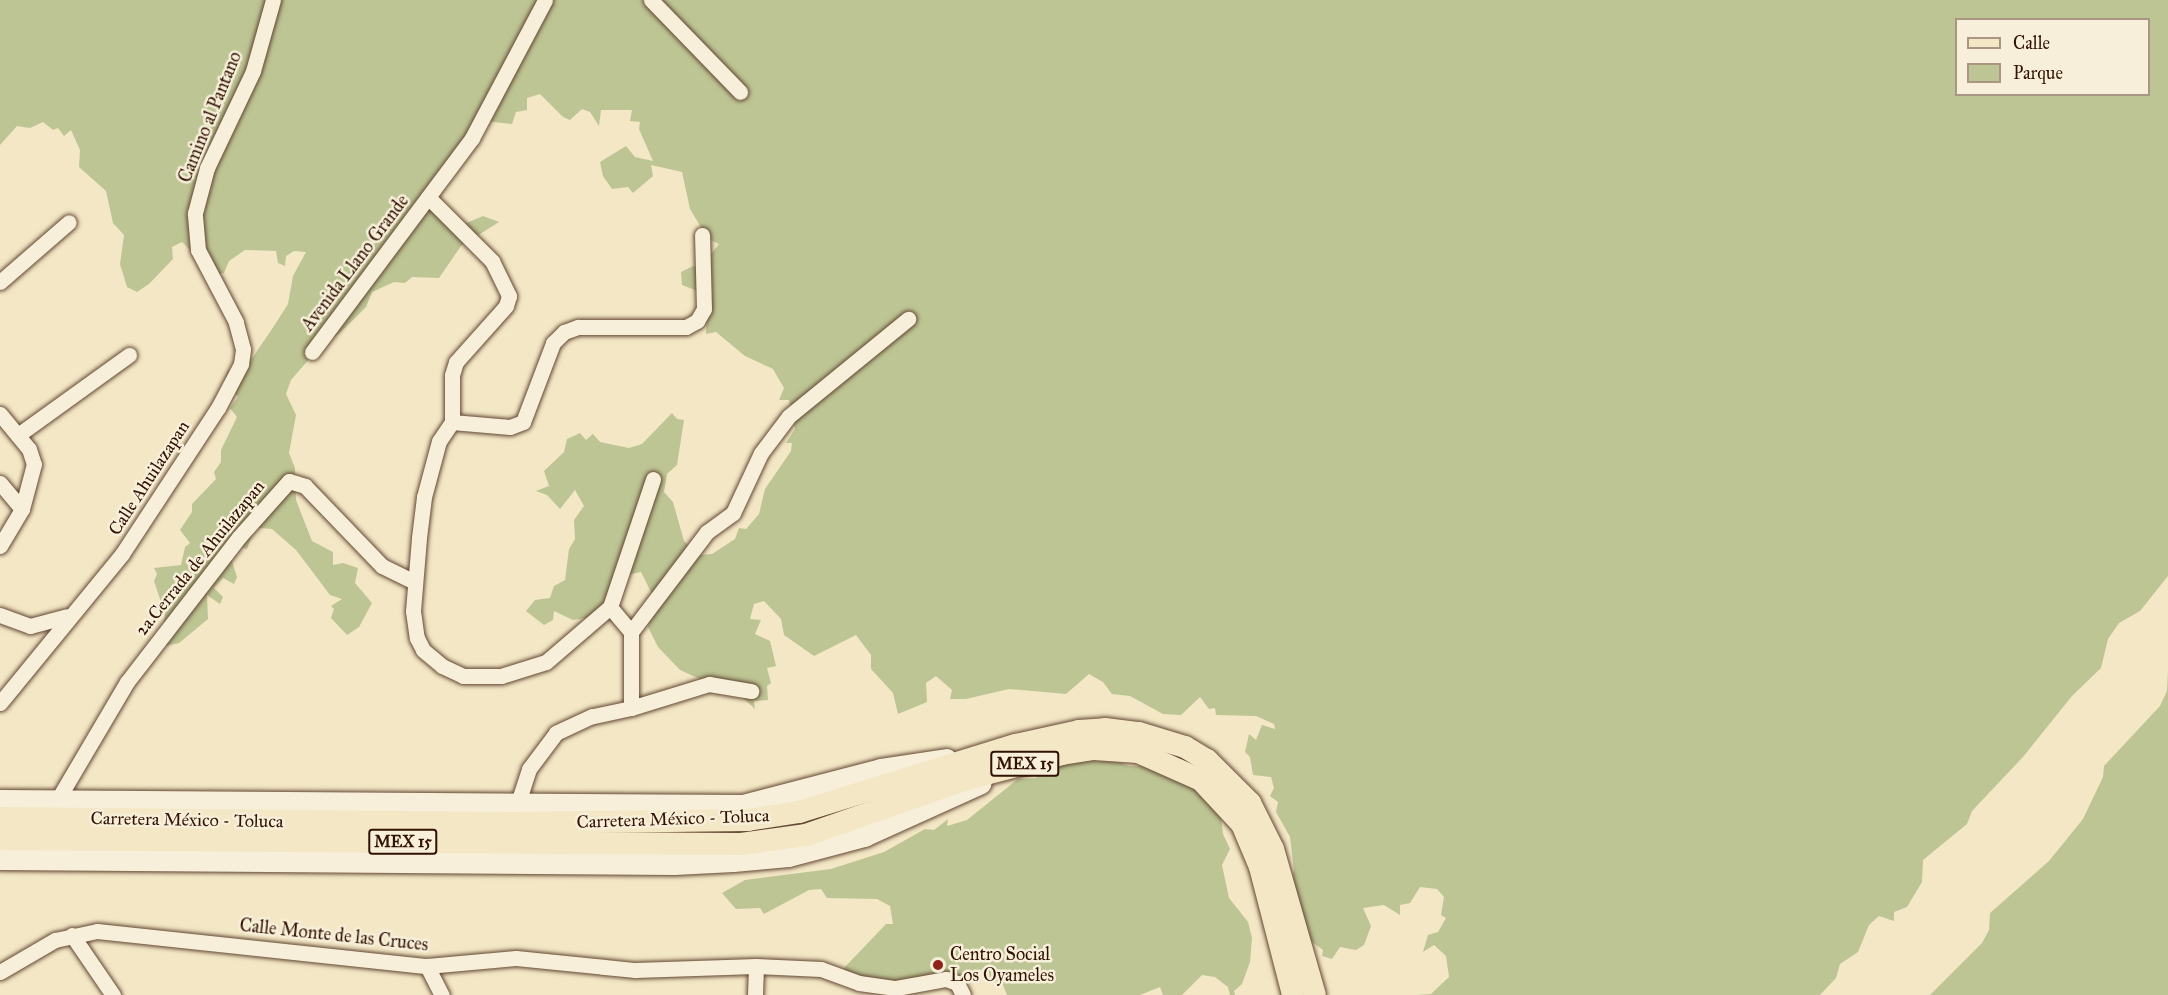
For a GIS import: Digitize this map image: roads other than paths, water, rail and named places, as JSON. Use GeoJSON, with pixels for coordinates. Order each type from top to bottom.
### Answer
{"type":"FeatureCollection","features":[{"type":"Feature","properties":{"kind":"main road","name":"Carretera México - Toluca"},"geometry":{"type":"LineString","coordinates":[[0,818],[512,823],[748,820],[799,812],[979,754],[1105,729],[1160,737],[1207,760],[1239,789],[1265,827],[1315,995]]}},
{"type":"Feature","properties":{"kind":"main road","name":"Carretera México - Toluca"},"geometry":{"type":"LineString","coordinates":[[0,839],[741,844],[806,835],[1013,767],[1094,749],[1137,752],[1201,780],[1235,814],[1248,834],[1292,994]]}},
{"type":"Feature","properties":{"kind":"street","name":"Camino al Pantano"},"geometry":{"type":"LineString","coordinates":[[198,250],[195,213],[200,187],[240,105],[273,0]]}},
{"type":"Feature","properties":{"kind":"street","name":"Avenida Llano Grande"},"geometry":{"type":"LineString","coordinates":[[312,352],[472,138],[545,0]]}},
{"type":"Feature","properties":{"kind":"street"},"geometry":{"type":"LineString","coordinates":[[651,0],[740,92]]}},
{"type":"Feature","properties":{"kind":"street","name":"Avenida Llano Grande"},"geometry":{"type":"LineString","coordinates":[[428,197],[492,261],[509,296],[506,306],[456,362],[452,375],[452,422],[440,441],[424,497],[414,581],[412,611],[423,650],[442,666],[463,676],[508,675],[537,668],[565,649],[610,606]]}},
{"type":"Feature","properties":{"kind":"street"},"geometry":{"type":"LineString","coordinates":[[0,282],[69,222]]}},
{"type":"Feature","properties":{"kind":"street"},"geometry":{"type":"LineString","coordinates":[[452,422],[510,427],[523,422],[553,343],[564,332],[578,327],[686,327],[697,321],[704,309],[702,235]]}},
{"type":"Feature","properties":{"kind":"street","name":"Calle Ahuilazapan"},"geometry":{"type":"LineString","coordinates":[[0,703],[122,554],[218,408],[241,364],[243,349],[236,322],[198,250]]}},
{"type":"Feature","properties":{"kind":"street"},"geometry":{"type":"LineString","coordinates":[[631,708],[631,632],[707,532],[733,513],[761,453],[789,416],[908,319]]}},
{"type":"Feature","properties":{"kind":"street"},"geometry":{"type":"LineString","coordinates":[[18,435],[129,356]]}},
{"type":"Feature","properties":{"kind":"street"},"geometry":{"type":"LineString","coordinates":[[0,414],[18,435],[34,464],[22,509],[0,546]]}},
{"type":"Feature","properties":{"kind":"street"},"geometry":{"type":"LineString","coordinates":[[631,632],[610,606],[653,479]]}},
{"type":"Feature","properties":{"kind":"street","name":"2a.Cerrada de Ahuilazapan"},"geometry":{"type":"LineString","coordinates":[[58,799],[127,682],[239,537],[289,481],[305,486],[382,566],[414,581]]}},
{"type":"Feature","properties":{"kind":"street"},"geometry":{"type":"LineString","coordinates":[[0,483],[22,509]]}},
{"type":"Feature","properties":{"kind":"street"},"geometry":{"type":"LineString","coordinates":[[0,615],[30,626],[70,615]]}},
{"type":"Feature","properties":{"kind":"street"},"geometry":{"type":"LineString","coordinates":[[517,805],[529,769],[556,733],[592,716],[631,708],[710,684],[751,691]]}},
{"type":"Feature","properties":{"kind":"street"},"geometry":{"type":"LineString","coordinates":[[0,800],[743,805],[881,769],[979,754]]}},
{"type":"Feature","properties":{"kind":"street"},"geometry":{"type":"LineString","coordinates":[[0,859],[674,864],[788,856],[864,836],[1013,767]]}},
{"type":"Feature","properties":{"kind":"street","name":"Calle Monte de las Cruces"},"geometry":{"type":"LineString","coordinates":[[0,972],[33,950],[72,935],[121,932],[427,966],[516,958],[635,970],[756,966],[821,969],[859,983],[896,987],[946,979],[960,989]]}},
{"type":"Feature","properties":{"kind":"street"},"geometry":{"type":"LineString","coordinates":[[72,935],[113,995]]}},
{"type":"Feature","properties":{"kind":"street"},"geometry":{"type":"LineString","coordinates":[[427,966],[442,995]]}},
{"type":"Feature","properties":{"kind":"street"},"geometry":{"type":"LineString","coordinates":[[755,995],[756,966]]}},
{"type":"Feature","properties":{"kind":"place","name":"Centro Social Los Oyameles"},"geometry":{"type":"Point","coordinates":[938,965]}}]}
